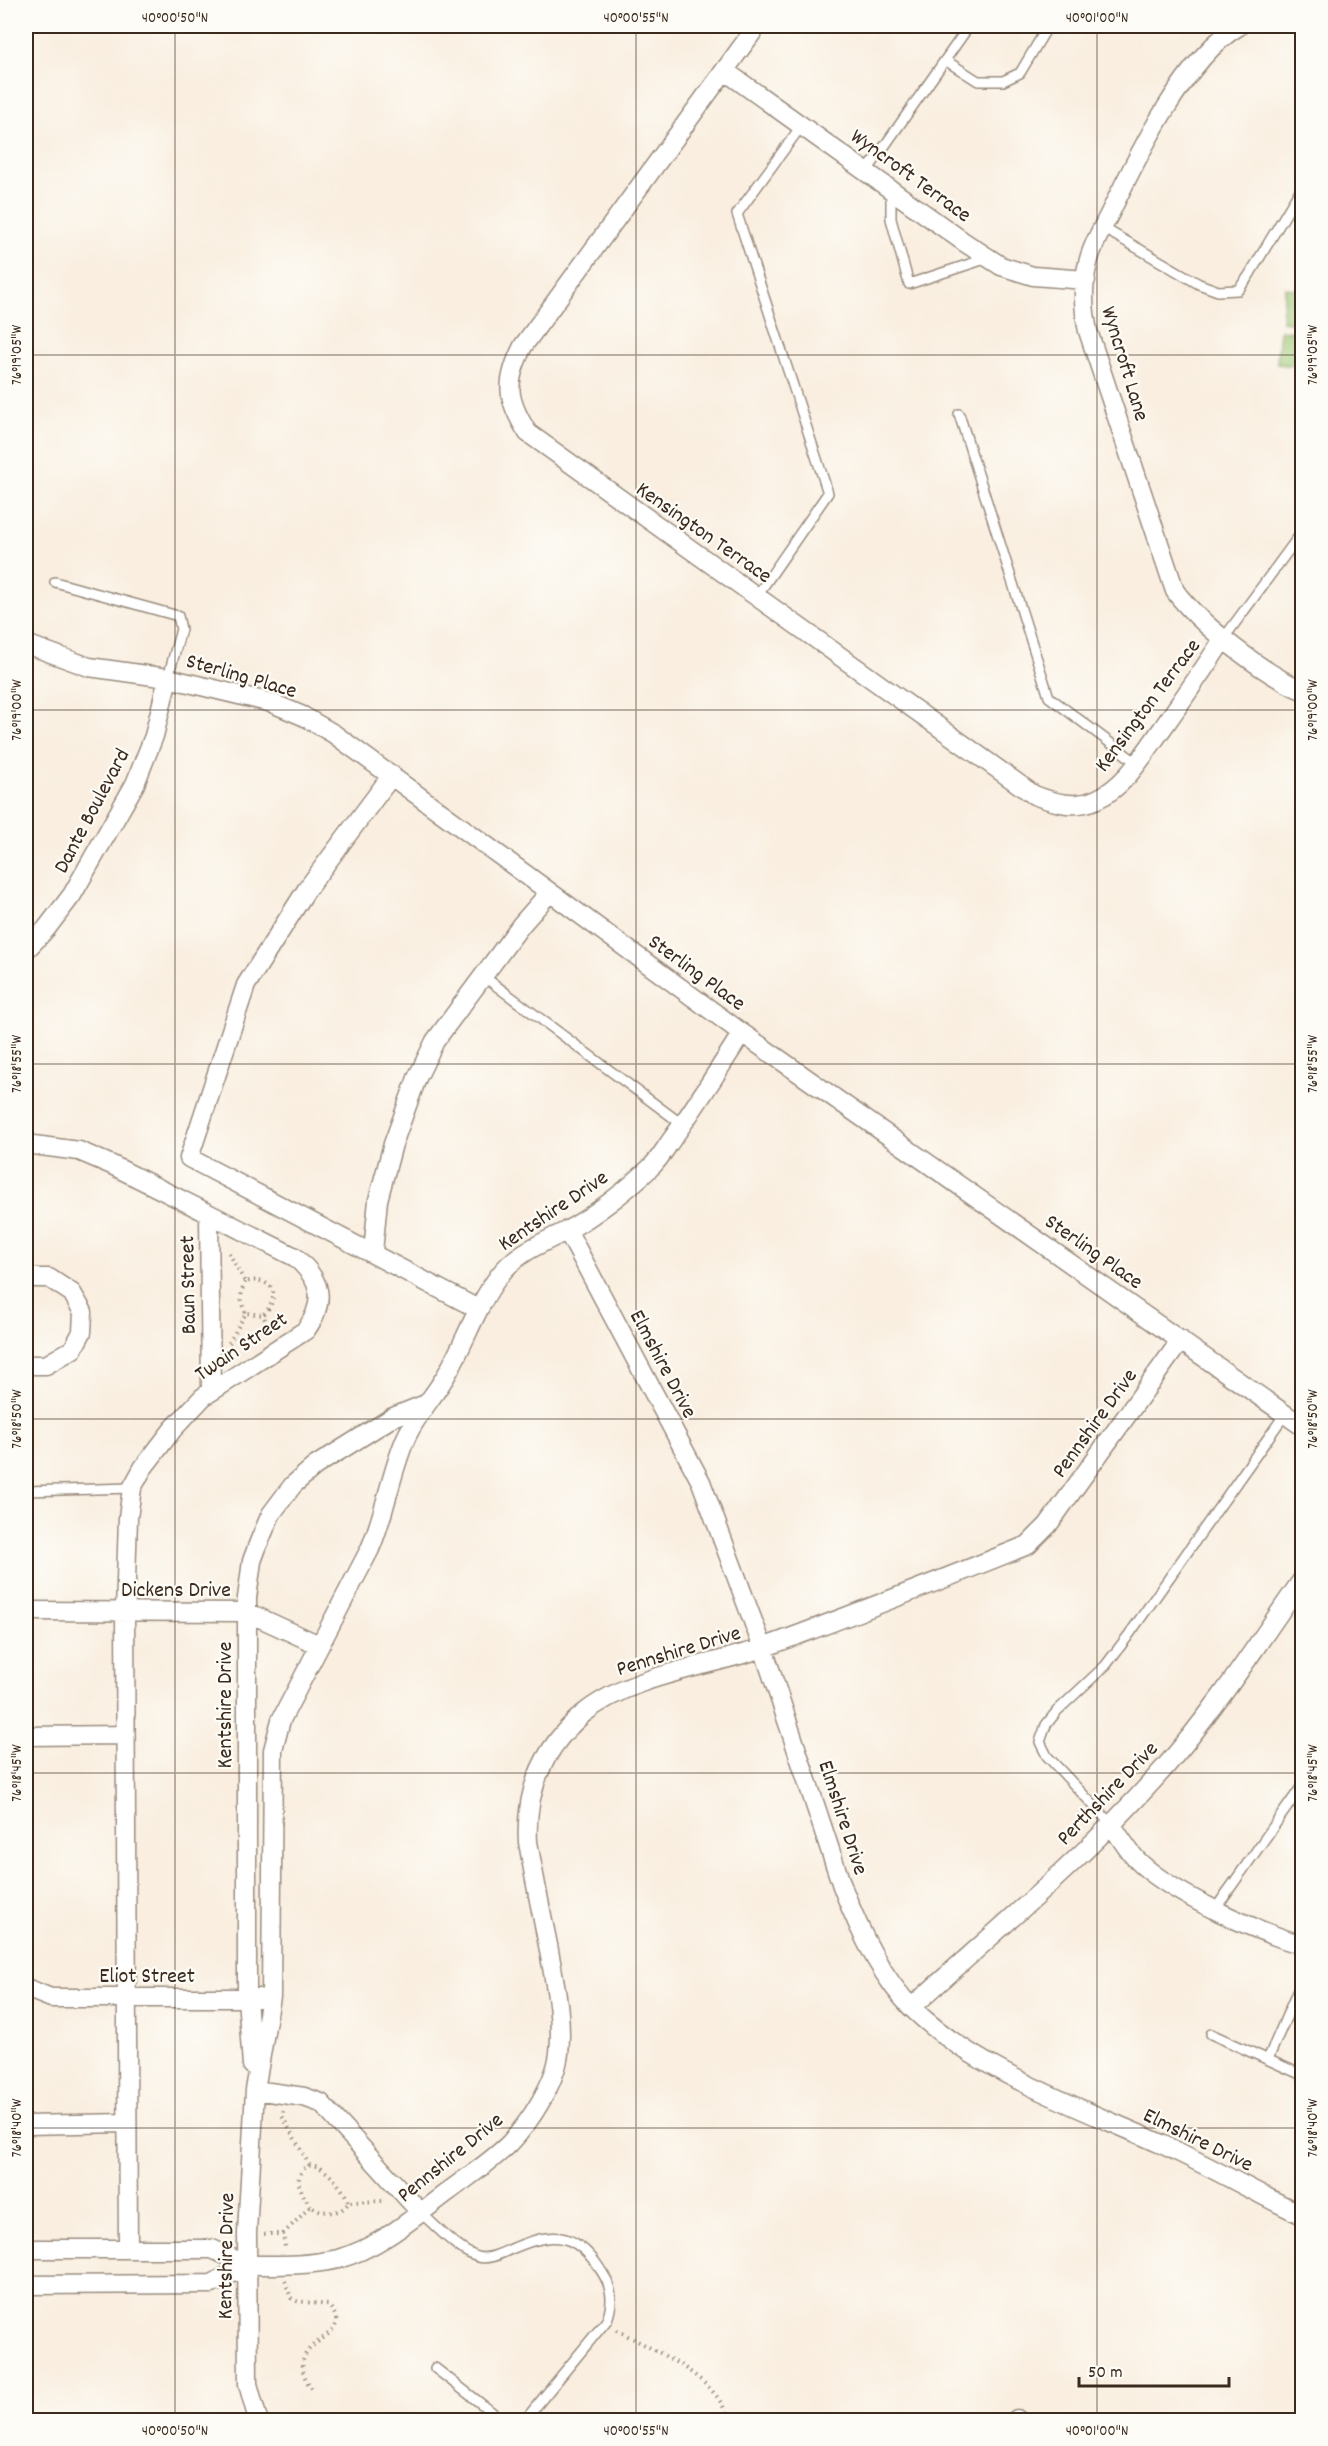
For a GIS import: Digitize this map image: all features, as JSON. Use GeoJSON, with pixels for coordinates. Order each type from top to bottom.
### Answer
{"type":"FeatureCollection","features":[{"type":"Feature","properties":{"kind":"street","name":"Kensington Terrace"},"geometry":{"type":"LineString","coordinates":[[757,26],[523,346],[513,365],[509,382],[511,403],[528,433],[1035,795],[1054,803],[1077,804],[1095,800],[1112,790],[1137,763],[1224,638]]}},
{"type":"Feature","properties":{"kind":"street","name":"Wyncroft Lane"},"geometry":{"type":"LineString","coordinates":[[1239,26],[1223,35],[1210,47],[1184,81],[1150,136],[1102,228],[1088,263],[1083,297],[1088,331],[1175,591],[1186,607],[1224,638],[1261,666],[1302,690]]}},
{"type":"Feature","properties":{"kind":"street","name":"Wyncroft Terrace"},"geometry":{"type":"LineString","coordinates":[[725,70],[1001,266],[1033,276],[1086,280]]}},
{"type":"Feature","properties":{"kind":"street","name":"Sterling Place"},"geometry":{"type":"LineString","coordinates":[[26,645],[89,667],[168,678],[272,703],[303,716],[392,775],[742,1033],[1302,1426]]}},
{"type":"Feature","properties":{"kind":"street","name":"Dante Boulevard"},"geometry":{"type":"LineString","coordinates":[[26,950],[46,929],[72,895],[135,784],[154,736],[168,678]]}},
{"type":"Feature","properties":{"kind":"street"},"geometry":{"type":"LineString","coordinates":[[392,775],[307,890],[246,985],[189,1158],[373,1252],[478,1309]]}},
{"type":"Feature","properties":{"kind":"street"},"geometry":{"type":"LineString","coordinates":[[373,1252],[378,1200],[393,1144],[417,1078],[435,1041],[521,925],[550,892]]}},
{"type":"Feature","properties":{"kind":"street","name":"Kentshire Drive"},"geometry":{"type":"LineString","coordinates":[[258,2421],[248,2384],[247,2233],[255,2090],[271,1997],[273,1750],[280,1720],[370,1548],[381,1522],[405,1441],[423,1405],[437,1392],[478,1309],[500,1275],[518,1257],[539,1242],[567,1230],[652,1167],[683,1125],[742,1033]]}},
{"type":"Feature","properties":{"kind":"street","name":"Twain Street"},"geometry":{"type":"LineString","coordinates":[[26,1144],[79,1151],[112,1165],[295,1257],[315,1278],[319,1288],[316,1316],[306,1330],[203,1397],[173,1429],[143,1468],[132,1488],[126,1540],[125,1612],[128,2249]]}},
{"type":"Feature","properties":{"kind":"street","name":"Baun Street"},"geometry":{"type":"LineString","coordinates":[[209,1214],[212,1392]]}},
{"type":"Feature","properties":{"kind":"street","name":"Elmshire Drive"},"geometry":{"type":"LineString","coordinates":[[567,1230],[700,1482],[763,1648],[856,1923],[871,1950],[912,2007],[948,2038],[980,2060],[1177,2151],[1302,2214]]}},
{"type":"Feature","properties":{"kind":"street"},"geometry":{"type":"LineString","coordinates":[[26,1278],[49,1278],[72,1293],[83,1312],[82,1332],[73,1349],[45,1365],[26,1365]]}},
{"type":"Feature","properties":{"kind":"street","name":"Pennshire Drive"},"geometry":{"type":"LineString","coordinates":[[26,2249],[213,2249],[247,2265],[285,2266],[337,2259],[358,2252],[383,2239],[510,2143],[542,2100],[559,2054],[557,1998],[528,1842],[527,1822],[534,1781],[548,1753],[563,1732],[584,1713],[618,1690],[763,1648],[1028,1545],[1048,1525],[1181,1340]]}},
{"type":"Feature","properties":{"kind":"street","name":"Kentshire Drive"},"geometry":{"type":"LineString","coordinates":[[255,2090],[247,1998],[247,1612],[248,1581],[252,1560],[271,1514],[287,1492],[315,1466],[393,1417],[423,1405]]}},
{"type":"Feature","properties":{"kind":"street","name":"Perthshire Drive"},"geometry":{"type":"LineString","coordinates":[[912,2007],[1112,1826],[1166,1766],[1208,1712],[1302,1580]]}},
{"type":"Feature","properties":{"kind":"street","name":"Dickens Drive"},"geometry":{"type":"LineString","coordinates":[[26,1611],[247,1612],[319,1645]]}},
{"type":"Feature","properties":{"kind":"street"},"geometry":{"type":"LineString","coordinates":[[26,1736],[125,1735]]}},
{"type":"Feature","properties":{"kind":"street"},"geometry":{"type":"LineString","coordinates":[[1112,1826],[1136,1859],[1169,1884],[1252,1926],[1302,1945]]}},
{"type":"Feature","properties":{"kind":"street","name":"Eliot Street"},"geometry":{"type":"LineString","coordinates":[[26,1988],[51,1998],[271,1997]]}},
{"type":"Feature","properties":{"kind":"street"},"geometry":{"type":"LineString","coordinates":[[255,2090],[304,2097],[321,2103],[420,2212]]}},
{"type":"Feature","properties":{"kind":"street"},"geometry":{"type":"LineString","coordinates":[[26,2125],[126,2123]]}},
{"type":"Feature","properties":{"kind":"street"},"geometry":{"type":"LineString","coordinates":[[26,2284],[212,2284],[247,2265]]}},
{"type":"Feature","properties":{"kind":"lane"},"geometry":{"type":"LineString","coordinates":[[867,171],[969,26]]}},
{"type":"Feature","properties":{"kind":"lane"},"geometry":{"type":"LineString","coordinates":[[945,60],[978,81],[1003,81],[1020,73],[1048,26]]}},
{"type":"Feature","properties":{"kind":"lane"},"geometry":{"type":"LineString","coordinates":[[756,597],[828,493],[737,214],[802,125]]}},
{"type":"Feature","properties":{"kind":"lane"},"geometry":{"type":"LineString","coordinates":[[1102,228],[1199,284],[1218,291],[1238,290],[1302,187]]}},
{"type":"Feature","properties":{"kind":"lane"},"geometry":{"type":"LineString","coordinates":[[891,188],[891,219],[909,284],[989,258]]}},
{"type":"Feature","properties":{"kind":"lane"},"geometry":{"type":"LineString","coordinates":[[959,414],[1049,698],[1137,763]]}},
{"type":"Feature","properties":{"kind":"lane"},"geometry":{"type":"LineString","coordinates":[[1224,638],[1302,532]]}},
{"type":"Feature","properties":{"kind":"lane"},"geometry":{"type":"LineString","coordinates":[[55,582],[178,616],[181,629],[168,678]]}},
{"type":"Feature","properties":{"kind":"lane"},"geometry":{"type":"LineString","coordinates":[[483,976],[683,1125]]}},
{"type":"Feature","properties":{"kind":"lane"},"geometry":{"type":"LineString","coordinates":[[1112,1826],[1047,1756],[1040,1742],[1046,1725],[1057,1711],[1111,1658],[1285,1414]]}},
{"type":"Feature","properties":{"kind":"lane"},"geometry":{"type":"LineString","coordinates":[[26,1491],[132,1488]]}},
{"type":"Feature","properties":{"kind":"lane"},"geometry":{"type":"LineString","coordinates":[[1216,1908],[1302,1786]]}},
{"type":"Feature","properties":{"kind":"lane"},"geometry":{"type":"LineString","coordinates":[[1268,2059],[1302,1981]]}},
{"type":"Feature","properties":{"kind":"lane"},"geometry":{"type":"LineString","coordinates":[[1211,2034],[1302,2075]]}},
{"type":"Feature","properties":{"kind":"lane"},"geometry":{"type":"LineString","coordinates":[[420,2212],[460,2247],[478,2257],[490,2258],[531,2240],[549,2236],[566,2239],[581,2246],[593,2258],[606,2278],[612,2293],[612,2307],[607,2320],[525,2421]]}},
{"type":"Feature","properties":{"kind":"lane"},"geometry":{"type":"LineString","coordinates":[[435,2368],[502,2421]]}},
{"type":"Feature","properties":{"kind":"path"},"geometry":{"type":"LineString","coordinates":[[228,1252],[245,1281]]}},
{"type":"Feature","properties":{"kind":"path"},"geometry":{"type":"LineString","coordinates":[[245,1281],[265,1281],[273,1289],[274,1299],[270,1308],[263,1315]]}},
{"type":"Feature","properties":{"kind":"path"},"geometry":{"type":"LineString","coordinates":[[245,1281],[241,1290],[241,1302],[246,1313]]}},
{"type":"Feature","properties":{"kind":"path"},"geometry":{"type":"LineString","coordinates":[[246,1313],[263,1315]]}},
{"type":"Feature","properties":{"kind":"path"},"geometry":{"type":"LineString","coordinates":[[211,1364],[226,1350],[246,1313]]}},
{"type":"Feature","properties":{"kind":"path"},"geometry":{"type":"LineString","coordinates":[[263,1315],[278,1348]]}},
{"type":"Feature","properties":{"kind":"path"},"geometry":{"type":"LineString","coordinates":[[284,2094],[282,2116],[310,2166]]}},
{"type":"Feature","properties":{"kind":"path"},"geometry":{"type":"LineString","coordinates":[[310,2166],[322,2168],[343,2188],[349,2202],[345,2209],[337,2212],[324,2212],[311,2206],[304,2197],[298,2182],[303,2170],[310,2166]]}},
{"type":"Feature","properties":{"kind":"path"},"geometry":{"type":"LineString","coordinates":[[349,2202],[393,2201],[404,2193]]}},
{"type":"Feature","properties":{"kind":"path"},"geometry":{"type":"LineString","coordinates":[[247,2233],[283,2234],[311,2206]]}},
{"type":"Feature","properties":{"kind":"path"},"geometry":{"type":"LineString","coordinates":[[283,2234],[285,2283],[291,2298],[297,2301],[328,2305],[335,2316],[335,2326],[331,2334],[310,2347],[304,2353],[302,2360],[307,2381],[315,2391]]}},
{"type":"Feature","properties":{"kind":"path"},"geometry":{"type":"LineString","coordinates":[[616,2330],[675,2362],[708,2386],[720,2400],[728,2421]]}},
{"type":"Feature","properties":{"kind":"green space"},"geometry":{"type":"Polygon","coordinates":[[[1285,288],[1302,290],[1302,323],[1282,321],[1285,288]]]}},
{"type":"Feature","properties":{"kind":"green space"},"geometry":{"type":"Polygon","coordinates":[[[1280,330],[1302,333],[1302,366],[1277,364],[1280,330]]]}}]}
